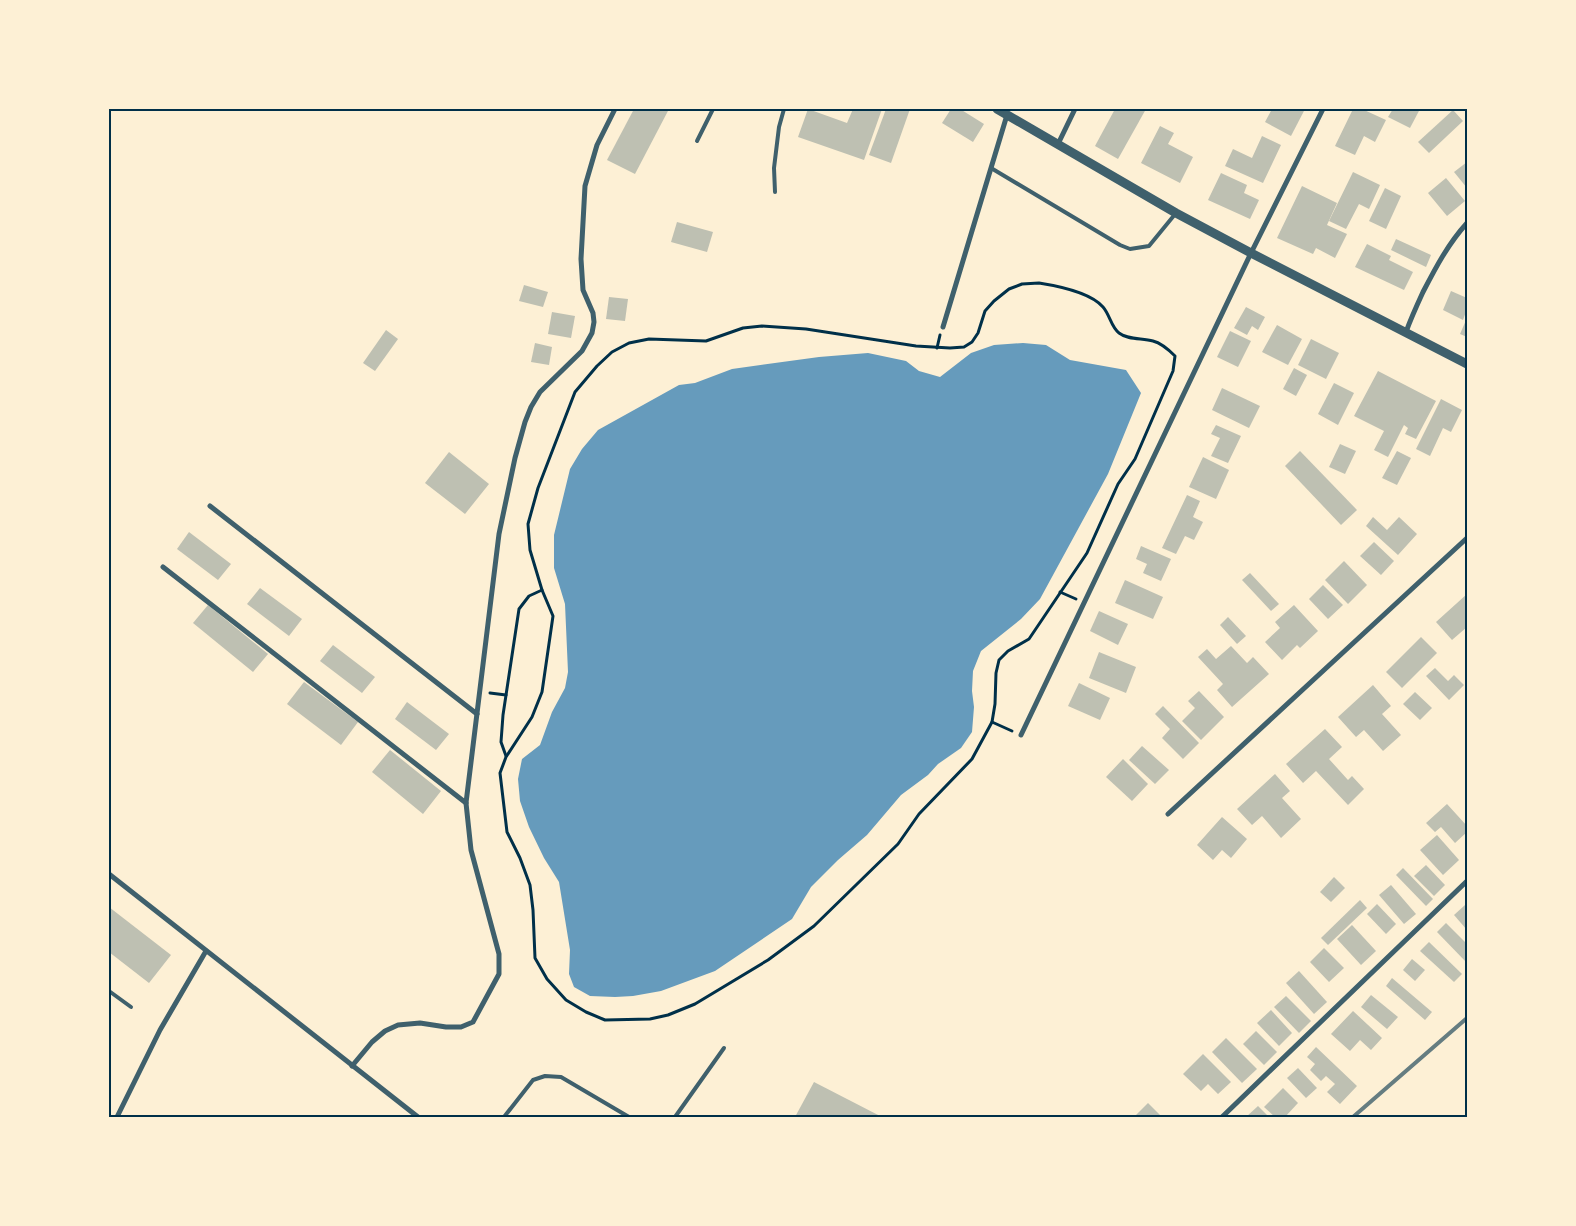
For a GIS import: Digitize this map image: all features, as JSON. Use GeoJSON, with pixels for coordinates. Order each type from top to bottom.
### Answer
{"type":"FeatureCollection","features":[{"type":"Feature","properties":{"kind":"street"},"geometry":{"type":"LineString","coordinates":[[352,1066],[372,1042],[385,1031],[398,1025],[420,1023],[446,1028],[460,1028],[473,1022],[499,974],[499,954],[471,850],[466,804],[499,534],[515,458],[531,407],[540,392],[582,351],[592,332],[593,313],[583,290],[581,259],[585,186],[597,145],[615,109]]}},
{"type":"Feature","properties":{"kind":"street"},"geometry":{"type":"LineString","coordinates":[[998,109],[1176,213],[1467,364]]}},
{"type":"Feature","properties":{"kind":"street"},"geometry":{"type":"LineString","coordinates":[[1058,144],[1075,109]]}},
{"type":"Feature","properties":{"kind":"street"},"geometry":{"type":"LineString","coordinates":[[1021,735],[1251,253],[1324,109]]}},
{"type":"Feature","properties":{"kind":"street"},"geometry":{"type":"LineString","coordinates":[[943,327],[1007,115]]}},
{"type":"Feature","properties":{"kind":"street"},"geometry":{"type":"LineString","coordinates":[[1406,332],[1444,251],[1467,223]]}},
{"type":"Feature","properties":{"kind":"street"},"geometry":{"type":"LineString","coordinates":[[210,506],[477,714]]}},
{"type":"Feature","properties":{"kind":"street"},"geometry":{"type":"LineString","coordinates":[[1168,814],[1467,538]]}},
{"type":"Feature","properties":{"kind":"street"},"geometry":{"type":"LineString","coordinates":[[163,567],[466,804]]}},
{"type":"Feature","properties":{"kind":"street"},"geometry":{"type":"LineString","coordinates":[[109,874],[418,1117]]}},
{"type":"Feature","properties":{"kind":"street"},"geometry":{"type":"LineString","coordinates":[[1222,1117],[1467,881]]}},
{"type":"Feature","properties":{"kind":"street"},"geometry":{"type":"LineString","coordinates":[[117,1117],[160,1030],[206,951]]}},
{"type":"Feature","properties":{"kind":"lane"},"geometry":{"type":"LineString","coordinates":[[697,141],[713,109]]}},
{"type":"Feature","properties":{"kind":"lane"},"geometry":{"type":"LineString","coordinates":[[775,192],[774,168],[779,127],[784,109]]}},
{"type":"Feature","properties":{"kind":"lane"},"geometry":{"type":"LineString","coordinates":[[991,168],[1120,245],[1130,249],[1149,246],[1176,213]]}},
{"type":"Feature","properties":{"kind":"lane"},"geometry":{"type":"LineString","coordinates":[[109,991],[131,1007]]}},
{"type":"Feature","properties":{"kind":"lane"},"geometry":{"type":"LineString","coordinates":[[675,1117],[724,1048]]}},
{"type":"Feature","properties":{"kind":"lane"},"geometry":{"type":"LineString","coordinates":[[504,1117],[533,1080],[545,1076],[561,1077],[629,1117]]}},
{"type":"Feature","properties":{"kind":"path"},"geometry":{"type":"LineString","coordinates":[[1039,283],[1057,286],[1087,296],[1102,306],[1113,326],[1120,333],[1154,341],[1175,356],[1173,371],[1135,459],[1118,484],[1087,553],[1029,638],[1008,651],[1000,660],[996,673],[995,704],[992,722],[972,759],[919,814],[898,844],[814,926],[768,960],[696,1004],[668,1015],[650,1019],[605,1020],[586,1012],[566,1000],[546,978],[535,958],[530,885],[520,858],[507,832],[500,773],[506,756],[532,717],[542,692],[553,616],[542,590],[530,550],[528,524],[538,488],[575,392],[612,352],[629,343],[649,339],[706,341],[743,328],[762,326],[806,329],[916,346],[964,347],[972,342],[978,333],[985,311],[994,300],[1009,289],[1022,284],[1039,283]]}},
{"type":"Feature","properties":{"kind":"path"},"geometry":{"type":"LineString","coordinates":[[506,756],[501,742],[519,609],[529,596],[542,590]]}},
{"type":"Feature","properties":{"kind":"path"},"geometry":{"type":"LineString","coordinates":[[479,692],[506,695]]}},
{"type":"Feature","properties":{"kind":"path"},"geometry":{"type":"LineString","coordinates":[[992,722],[1021,735]]}},
{"type":"Feature","properties":{"kind":"water"},"geometry":{"type":"Polygon","coordinates":[[[1023,343],[1046,345],[1070,360],[1126,370],[1141,393],[1108,474],[1040,599],[1021,619],[981,651],[973,671],[972,691],[974,707],[972,732],[961,748],[938,764],[928,775],[901,795],[867,835],[811,887],[792,919],[715,971],[661,991],[633,996],[590,996],[574,987],[569,974],[570,950],[559,882],[544,858],[529,827],[520,801],[518,779],[522,759],[540,745],[552,712],[565,688],[568,672],[565,604],[554,568],[554,535],[570,469],[582,449],[598,430],[679,385],[695,383],[732,369],[819,357],[868,353],[906,361],[919,371],[940,377],[971,353],[994,345],[1023,343]]]}},
{"type":"Feature","properties":{"kind":"building"},"geometry":{"type":"Polygon","coordinates":[[[634,109],[669,109],[635,174],[607,160],[634,109]]]}},
{"type":"Feature","properties":{"kind":"building"},"geometry":{"type":"Polygon","coordinates":[[[808,109],[847,123],[853,109],[882,109],[864,160],[798,137],[808,109]]]}},
{"type":"Feature","properties":{"kind":"building"},"geometry":{"type":"Polygon","coordinates":[[[886,109],[910,109],[891,163],[869,155],[886,109]]]}},
{"type":"Feature","properties":{"kind":"building"},"geometry":{"type":"Polygon","coordinates":[[[951,109],[960,109],[984,124],[973,142],[942,123],[951,109]]]}},
{"type":"Feature","properties":{"kind":"building"},"geometry":{"type":"Polygon","coordinates":[[[1115,109],[1146,109],[1118,159],[1095,146],[1115,109]]]}},
{"type":"Feature","properties":{"kind":"building"},"geometry":{"type":"Polygon","coordinates":[[[1272,109],[1305,109],[1291,136],[1265,122],[1272,109]]]}},
{"type":"Feature","properties":{"kind":"building"},"geometry":{"type":"Polygon","coordinates":[[[1353,109],[1362,109],[1386,120],[1375,142],[1364,136],[1355,155],[1335,146],[1353,109]]]}},
{"type":"Feature","properties":{"kind":"building"},"geometry":{"type":"Polygon","coordinates":[[[1393,109],[1420,109],[1410,128],[1388,117],[1393,109]]]}},
{"type":"Feature","properties":{"kind":"building"},"geometry":{"type":"Polygon","coordinates":[[[1453,110],[1463,121],[1429,153],[1418,142],[1453,110]]]}},
{"type":"Feature","properties":{"kind":"building"},"geometry":{"type":"Polygon","coordinates":[[[1160,126],[1174,133],[1168,144],[1193,157],[1180,183],[1141,163],[1160,126]]]}},
{"type":"Feature","properties":{"kind":"building"},"geometry":{"type":"Polygon","coordinates":[[[1262,136],[1281,145],[1263,183],[1225,166],[1233,149],[1252,158],[1262,136]]]}},
{"type":"Feature","properties":{"kind":"building"},"geometry":{"type":"Polygon","coordinates":[[[1467,162],[1467,188],[1454,172],[1467,162]]]}},
{"type":"Feature","properties":{"kind":"building"},"geometry":{"type":"Polygon","coordinates":[[[1353,172],[1380,185],[1369,209],[1359,204],[1346,229],[1329,221],[1353,172]]]}},
{"type":"Feature","properties":{"kind":"building"},"geometry":{"type":"Polygon","coordinates":[[[1221,173],[1247,185],[1244,193],[1259,200],[1250,219],[1208,200],[1221,173]]]}},
{"type":"Feature","properties":{"kind":"building"},"geometry":{"type":"Polygon","coordinates":[[[1446,178],[1465,201],[1447,216],[1428,193],[1446,178]]]}},
{"type":"Feature","properties":{"kind":"building"},"geometry":{"type":"Polygon","coordinates":[[[1302,186],[1337,203],[1327,225],[1347,234],[1335,258],[1316,248],[1313,254],[1277,238],[1302,186]]]}},
{"type":"Feature","properties":{"kind":"building"},"geometry":{"type":"Polygon","coordinates":[[[1385,188],[1401,196],[1386,229],[1369,221],[1385,188]]]}},
{"type":"Feature","properties":{"kind":"building"},"geometry":{"type":"Polygon","coordinates":[[[677,222],[713,232],[707,252],[671,242],[677,222]]]}},
{"type":"Feature","properties":{"kind":"building"},"geometry":{"type":"Polygon","coordinates":[[[1396,239],[1431,255],[1426,267],[1391,250],[1396,239]]]}},
{"type":"Feature","properties":{"kind":"building"},"geometry":{"type":"Polygon","coordinates":[[[1367,244],[1391,256],[1389,260],[1413,272],[1404,290],[1355,267],[1367,244]]]}},
{"type":"Feature","properties":{"kind":"building"},"geometry":{"type":"Polygon","coordinates":[[[524,285],[548,292],[543,307],[519,301],[524,285]]]}},
{"type":"Feature","properties":{"kind":"building"},"geometry":{"type":"Polygon","coordinates":[[[1451,291],[1467,298],[1467,309],[1463,320],[1443,310],[1451,291]]]}},
{"type":"Feature","properties":{"kind":"building"},"geometry":{"type":"Polygon","coordinates":[[[609,297],[628,299],[625,321],[606,319],[609,297]]]}},
{"type":"Feature","properties":{"kind":"building"},"geometry":{"type":"Polygon","coordinates":[[[1246,307],[1265,317],[1258,330],[1252,326],[1247,335],[1234,328],[1246,307]]]}},
{"type":"Feature","properties":{"kind":"building"},"geometry":{"type":"Polygon","coordinates":[[[552,312],[575,316],[571,338],[548,334],[552,312]]]}},
{"type":"Feature","properties":{"kind":"building"},"geometry":{"type":"Polygon","coordinates":[[[1467,318],[1467,337],[1460,334],[1467,318]]]}},
{"type":"Feature","properties":{"kind":"building"},"geometry":{"type":"Polygon","coordinates":[[[1277,325],[1302,339],[1288,365],[1262,352],[1277,325]]]}},
{"type":"Feature","properties":{"kind":"building"},"geometry":{"type":"Polygon","coordinates":[[[386,330],[398,339],[375,371],[363,363],[386,330]]]}},
{"type":"Feature","properties":{"kind":"building"},"geometry":{"type":"Polygon","coordinates":[[[1230,331],[1251,341],[1238,367],[1217,357],[1230,331]]]}},
{"type":"Feature","properties":{"kind":"building"},"geometry":{"type":"Polygon","coordinates":[[[1311,339],[1339,353],[1326,379],[1298,365],[1311,339]]]}},
{"type":"Feature","properties":{"kind":"building"},"geometry":{"type":"Polygon","coordinates":[[[535,343],[552,347],[549,365],[531,362],[535,343]]]}},
{"type":"Feature","properties":{"kind":"building"},"geometry":{"type":"Polygon","coordinates":[[[1294,368],[1307,375],[1296,396],[1283,389],[1294,368]]]}},
{"type":"Feature","properties":{"kind":"building"},"geometry":{"type":"Polygon","coordinates":[[[1378,371],[1436,401],[1416,439],[1405,434],[1408,428],[1404,425],[1388,457],[1374,450],[1384,431],[1354,416],[1378,371]]]}},
{"type":"Feature","properties":{"kind":"building"},"geometry":{"type":"Polygon","coordinates":[[[1334,383],[1354,393],[1338,425],[1318,414],[1334,383]]]}},
{"type":"Feature","properties":{"kind":"building"},"geometry":{"type":"Polygon","coordinates":[[[1222,388],[1260,406],[1249,428],[1212,410],[1222,388]]]}},
{"type":"Feature","properties":{"kind":"building"},"geometry":{"type":"Polygon","coordinates":[[[1441,399],[1462,410],[1451,432],[1443,428],[1430,456],[1416,449],[1441,399]]]}},
{"type":"Feature","properties":{"kind":"building"},"geometry":{"type":"Polygon","coordinates":[[[1216,425],[1241,436],[1228,463],[1211,456],[1220,438],[1211,434],[1216,425]]]}},
{"type":"Feature","properties":{"kind":"building"},"geometry":{"type":"Polygon","coordinates":[[[1340,444],[1356,451],[1345,474],[1329,467],[1340,444]]]}},
{"type":"Feature","properties":{"kind":"building"},"geometry":{"type":"Polygon","coordinates":[[[1300,451],[1357,510],[1341,525],[1285,466],[1300,451]]]}},
{"type":"Feature","properties":{"kind":"building"},"geometry":{"type":"Polygon","coordinates":[[[1397,451],[1411,458],[1397,485],[1382,478],[1397,451]]]}},
{"type":"Feature","properties":{"kind":"building"},"geometry":{"type":"Polygon","coordinates":[[[449,452],[489,484],[465,514],[425,483],[449,452]]]}},
{"type":"Feature","properties":{"kind":"building"},"geometry":{"type":"Polygon","coordinates":[[[1203,457],[1229,470],[1216,499],[1189,487],[1203,457]]]}},
{"type":"Feature","properties":{"kind":"building"},"geometry":{"type":"Polygon","coordinates":[[[1187,495],[1200,501],[1193,517],[1203,522],[1194,540],[1185,536],[1176,554],[1162,548],[1187,495]]]}},
{"type":"Feature","properties":{"kind":"building"},"geometry":{"type":"Polygon","coordinates":[[[1373,517],[1387,530],[1399,517],[1417,534],[1398,555],[1366,526],[1373,517]]]}},
{"type":"Feature","properties":{"kind":"building"},"geometry":{"type":"Polygon","coordinates":[[[189,532],[231,564],[218,580],[177,549],[189,532]]]}},
{"type":"Feature","properties":{"kind":"building"},"geometry":{"type":"Polygon","coordinates":[[[1374,542],[1394,561],[1381,575],[1360,556],[1374,542]]]}},
{"type":"Feature","properties":{"kind":"building"},"geometry":{"type":"Polygon","coordinates":[[[1141,546],[1171,559],[1161,581],[1143,573],[1147,564],[1136,559],[1141,546]]]}},
{"type":"Feature","properties":{"kind":"building"},"geometry":{"type":"Polygon","coordinates":[[[1344,561],[1367,585],[1348,604],[1325,580],[1344,561]]]}},
{"type":"Feature","properties":{"kind":"building"},"geometry":{"type":"Polygon","coordinates":[[[1250,573],[1279,604],[1271,611],[1242,580],[1250,573]]]}},
{"type":"Feature","properties":{"kind":"building"},"geometry":{"type":"Polygon","coordinates":[[[1125,580],[1163,597],[1153,619],[1115,603],[1125,580]]]}},
{"type":"Feature","properties":{"kind":"building"},"geometry":{"type":"Polygon","coordinates":[[[1323,585],[1343,605],[1328,619],[1309,599],[1323,585]]]}},
{"type":"Feature","properties":{"kind":"building"},"geometry":{"type":"Polygon","coordinates":[[[260,588],[302,619],[289,636],[247,604],[260,588]]]}},
{"type":"Feature","properties":{"kind":"building"},"geometry":{"type":"Polygon","coordinates":[[[1467,594],[1467,627],[1452,640],[1436,622],[1467,594]]]}},
{"type":"Feature","properties":{"kind":"building"},"geometry":{"type":"Polygon","coordinates":[[[208,605],[268,654],[253,672],[193,623],[208,605]]]}},
{"type":"Feature","properties":{"kind":"building"},"geometry":{"type":"Polygon","coordinates":[[[1294,605],[1318,631],[1300,648],[1297,645],[1282,660],[1265,642],[1280,628],[1275,622],[1294,605]]]}},
{"type":"Feature","properties":{"kind":"building"},"geometry":{"type":"Polygon","coordinates":[[[1099,611],[1128,624],[1118,645],[1090,631],[1099,611]]]}},
{"type":"Feature","properties":{"kind":"building"},"geometry":{"type":"Polygon","coordinates":[[[1228,617],[1246,636],[1237,644],[1220,625],[1228,617]]]}},
{"type":"Feature","properties":{"kind":"building"},"geometry":{"type":"Polygon","coordinates":[[[1421,637],[1437,653],[1402,688],[1386,672],[1421,637]]]}},
{"type":"Feature","properties":{"kind":"building"},"geometry":{"type":"Polygon","coordinates":[[[333,645],[375,677],[362,693],[320,661],[333,645]]]}},
{"type":"Feature","properties":{"kind":"building"},"geometry":{"type":"Polygon","coordinates":[[[1231,646],[1247,663],[1253,657],[1269,674],[1232,707],[1217,690],[1223,684],[1198,657],[1207,649],[1216,659],[1231,646]]]}},
{"type":"Feature","properties":{"kind":"building"},"geometry":{"type":"Polygon","coordinates":[[[1099,652],[1136,667],[1126,693],[1089,678],[1099,652]]]}},
{"type":"Feature","properties":{"kind":"building"},"geometry":{"type":"Polygon","coordinates":[[[1435,668],[1448,681],[1454,675],[1464,685],[1449,700],[1426,676],[1435,668]]]}},
{"type":"Feature","properties":{"kind":"building"},"geometry":{"type":"Polygon","coordinates":[[[304,682],[358,722],[341,745],[287,704],[304,682]]]}},
{"type":"Feature","properties":{"kind":"building"},"geometry":{"type":"Polygon","coordinates":[[[1079,683],[1110,698],[1100,720],[1068,706],[1079,683]]]}},
{"type":"Feature","properties":{"kind":"building"},"geometry":{"type":"Polygon","coordinates":[[[1373,685],[1391,706],[1382,714],[1401,735],[1383,751],[1364,730],[1356,737],[1338,717],[1373,685]]]}},
{"type":"Feature","properties":{"kind":"building"},"geometry":{"type":"Polygon","coordinates":[[[1199,691],[1224,717],[1201,740],[1182,721],[1195,708],[1188,701],[1199,691]]]}},
{"type":"Feature","properties":{"kind":"building"},"geometry":{"type":"Polygon","coordinates":[[[1415,692],[1432,708],[1420,720],[1403,704],[1415,692]]]}},
{"type":"Feature","properties":{"kind":"building"},"geometry":{"type":"Polygon","coordinates":[[[407,702],[449,734],[436,750],[395,719],[407,702]]]}},
{"type":"Feature","properties":{"kind":"building"},"geometry":{"type":"Polygon","coordinates":[[[1163,706],[1199,743],[1183,759],[1162,738],[1170,729],[1155,714],[1163,706]]]}},
{"type":"Feature","properties":{"kind":"building"},"geometry":{"type":"Polygon","coordinates":[[[1325,729],[1342,747],[1329,759],[1348,780],[1352,776],[1364,789],[1348,805],[1316,771],[1303,783],[1286,764],[1325,729]]]}},
{"type":"Feature","properties":{"kind":"building"},"geometry":{"type":"Polygon","coordinates":[[[1142,746],[1169,770],[1155,784],[1129,760],[1142,746]]]}},
{"type":"Feature","properties":{"kind":"building"},"geometry":{"type":"Polygon","coordinates":[[[390,750],[441,791],[423,814],[372,772],[390,750]]]}},
{"type":"Feature","properties":{"kind":"building"},"geometry":{"type":"Polygon","coordinates":[[[1123,759],[1148,784],[1132,801],[1106,777],[1123,759]]]}},
{"type":"Feature","properties":{"kind":"building"},"geometry":{"type":"Polygon","coordinates":[[[1275,774],[1290,791],[1282,798],[1301,819],[1281,838],[1262,816],[1252,825],[1237,809],[1275,774]]]}},
{"type":"Feature","properties":{"kind":"building"},"geometry":{"type":"Polygon","coordinates":[[[1447,804],[1467,826],[1467,832],[1455,843],[1441,827],[1435,832],[1426,823],[1447,804]]]}},
{"type":"Feature","properties":{"kind":"building"},"geometry":{"type":"Polygon","coordinates":[[[1222,817],[1247,839],[1231,858],[1222,850],[1213,860],[1197,845],[1222,817]]]}},
{"type":"Feature","properties":{"kind":"building"},"geometry":{"type":"Polygon","coordinates":[[[1437,835],[1459,860],[1443,875],[1420,850],[1437,835]]]}},
{"type":"Feature","properties":{"kind":"building"},"geometry":{"type":"Polygon","coordinates":[[[1426,865],[1445,885],[1434,896],[1414,876],[1426,865]]]}},
{"type":"Feature","properties":{"kind":"building"},"geometry":{"type":"Polygon","coordinates":[[[1403,868],[1433,899],[1426,906],[1396,875],[1403,868]]]}},
{"type":"Feature","properties":{"kind":"building"},"geometry":{"type":"Polygon","coordinates":[[[1334,877],[1345,888],[1331,902],[1320,892],[1334,877]]]}},
{"type":"Feature","properties":{"kind":"building"},"geometry":{"type":"Polygon","coordinates":[[[1391,885],[1416,914],[1404,924],[1379,895],[1391,885]]]}},
{"type":"Feature","properties":{"kind":"building"},"geometry":{"type":"Polygon","coordinates":[[[1360,900],[1367,908],[1328,945],[1321,938],[1360,900]]]}},
{"type":"Feature","properties":{"kind":"building"},"geometry":{"type":"Polygon","coordinates":[[[1377,904],[1396,924],[1386,934],[1367,914],[1377,904]]]}},
{"type":"Feature","properties":{"kind":"building"},"geometry":{"type":"Polygon","coordinates":[[[1465,905],[1467,907],[1467,930],[1454,915],[1465,905]]]}},
{"type":"Feature","properties":{"kind":"building"},"geometry":{"type":"Polygon","coordinates":[[[109,907],[171,955],[149,983],[109,952],[109,907]]]}},
{"type":"Feature","properties":{"kind":"building"},"geometry":{"type":"Polygon","coordinates":[[[1446,923],[1467,944],[1467,963],[1437,932],[1446,923]]]}},
{"type":"Feature","properties":{"kind":"building"},"geometry":{"type":"Polygon","coordinates":[[[1352,925],[1376,951],[1361,965],[1337,939],[1352,925]]]}},
{"type":"Feature","properties":{"kind":"building"},"geometry":{"type":"Polygon","coordinates":[[[1429,942],[1462,974],[1454,982],[1420,951],[1429,942]]]}},
{"type":"Feature","properties":{"kind":"building"},"geometry":{"type":"Polygon","coordinates":[[[1324,948],[1344,968],[1329,982],[1310,962],[1324,948]]]}},
{"type":"Feature","properties":{"kind":"building"},"geometry":{"type":"Polygon","coordinates":[[[1412,959],[1425,970],[1415,981],[1403,970],[1412,959]]]}},
{"type":"Feature","properties":{"kind":"building"},"geometry":{"type":"Polygon","coordinates":[[[1299,971],[1327,1002],[1314,1014],[1286,983],[1299,971]]]}},
{"type":"Feature","properties":{"kind":"building"},"geometry":{"type":"Polygon","coordinates":[[[1392,978],[1432,1012],[1425,1020],[1386,986],[1392,978]]]}},
{"type":"Feature","properties":{"kind":"building"},"geometry":{"type":"Polygon","coordinates":[[[1371,995],[1398,1017],[1387,1029],[1361,1007],[1371,995]]]}},
{"type":"Feature","properties":{"kind":"building"},"geometry":{"type":"Polygon","coordinates":[[[1286,996],[1311,1021],[1299,1033],[1274,1007],[1286,996]]]}},
{"type":"Feature","properties":{"kind":"building"},"geometry":{"type":"Polygon","coordinates":[[[1271,1010],[1292,1033],[1279,1046],[1257,1023],[1271,1010]]]}},
{"type":"Feature","properties":{"kind":"building"},"geometry":{"type":"Polygon","coordinates":[[[1353,1011],[1382,1038],[1371,1050],[1360,1040],[1350,1051],[1331,1034],[1353,1011]]]}},
{"type":"Feature","properties":{"kind":"building"},"geometry":{"type":"Polygon","coordinates":[[[1256,1031],[1277,1052],[1264,1065],[1243,1044],[1256,1031]]]}},
{"type":"Feature","properties":{"kind":"building"},"geometry":{"type":"Polygon","coordinates":[[[1226,1038],[1257,1069],[1242,1083],[1212,1052],[1226,1038]]]}},
{"type":"Feature","properties":{"kind":"building"},"geometry":{"type":"Polygon","coordinates":[[[1316,1047],[1357,1086],[1340,1104],[1327,1092],[1335,1084],[1326,1076],[1321,1081],[1310,1070],[1315,1064],[1307,1057],[1316,1047]]]}},
{"type":"Feature","properties":{"kind":"building"},"geometry":{"type":"Polygon","coordinates":[[[1203,1054],[1231,1082],[1218,1094],[1208,1084],[1201,1091],[1183,1074],[1203,1054]]]}},
{"type":"Feature","properties":{"kind":"building"},"geometry":{"type":"Polygon","coordinates":[[[1298,1068],[1317,1088],[1306,1098],[1287,1078],[1298,1068]]]}},
{"type":"Feature","properties":{"kind":"building"},"geometry":{"type":"Polygon","coordinates":[[[814,1082],[882,1117],[795,1117],[814,1082]]]}},
{"type":"Feature","properties":{"kind":"building"},"geometry":{"type":"Polygon","coordinates":[[[1283,1088],[1298,1103],[1285,1117],[1275,1117],[1264,1107],[1283,1088]]]}},
{"type":"Feature","properties":{"kind":"building"},"geometry":{"type":"Polygon","coordinates":[[[1148,1103],[1162,1117],[1134,1117],[1148,1103]]]}},
{"type":"Feature","properties":{"kind":"building"},"geometry":{"type":"Polygon","coordinates":[[[1258,1106],[1269,1117],[1246,1117],[1258,1106]]]}},
{"type":"Feature","properties":{"kind":"railway"},"geometry":{"type":"LineString","coordinates":[[1353,1117],[1467,1018]]}}]}
